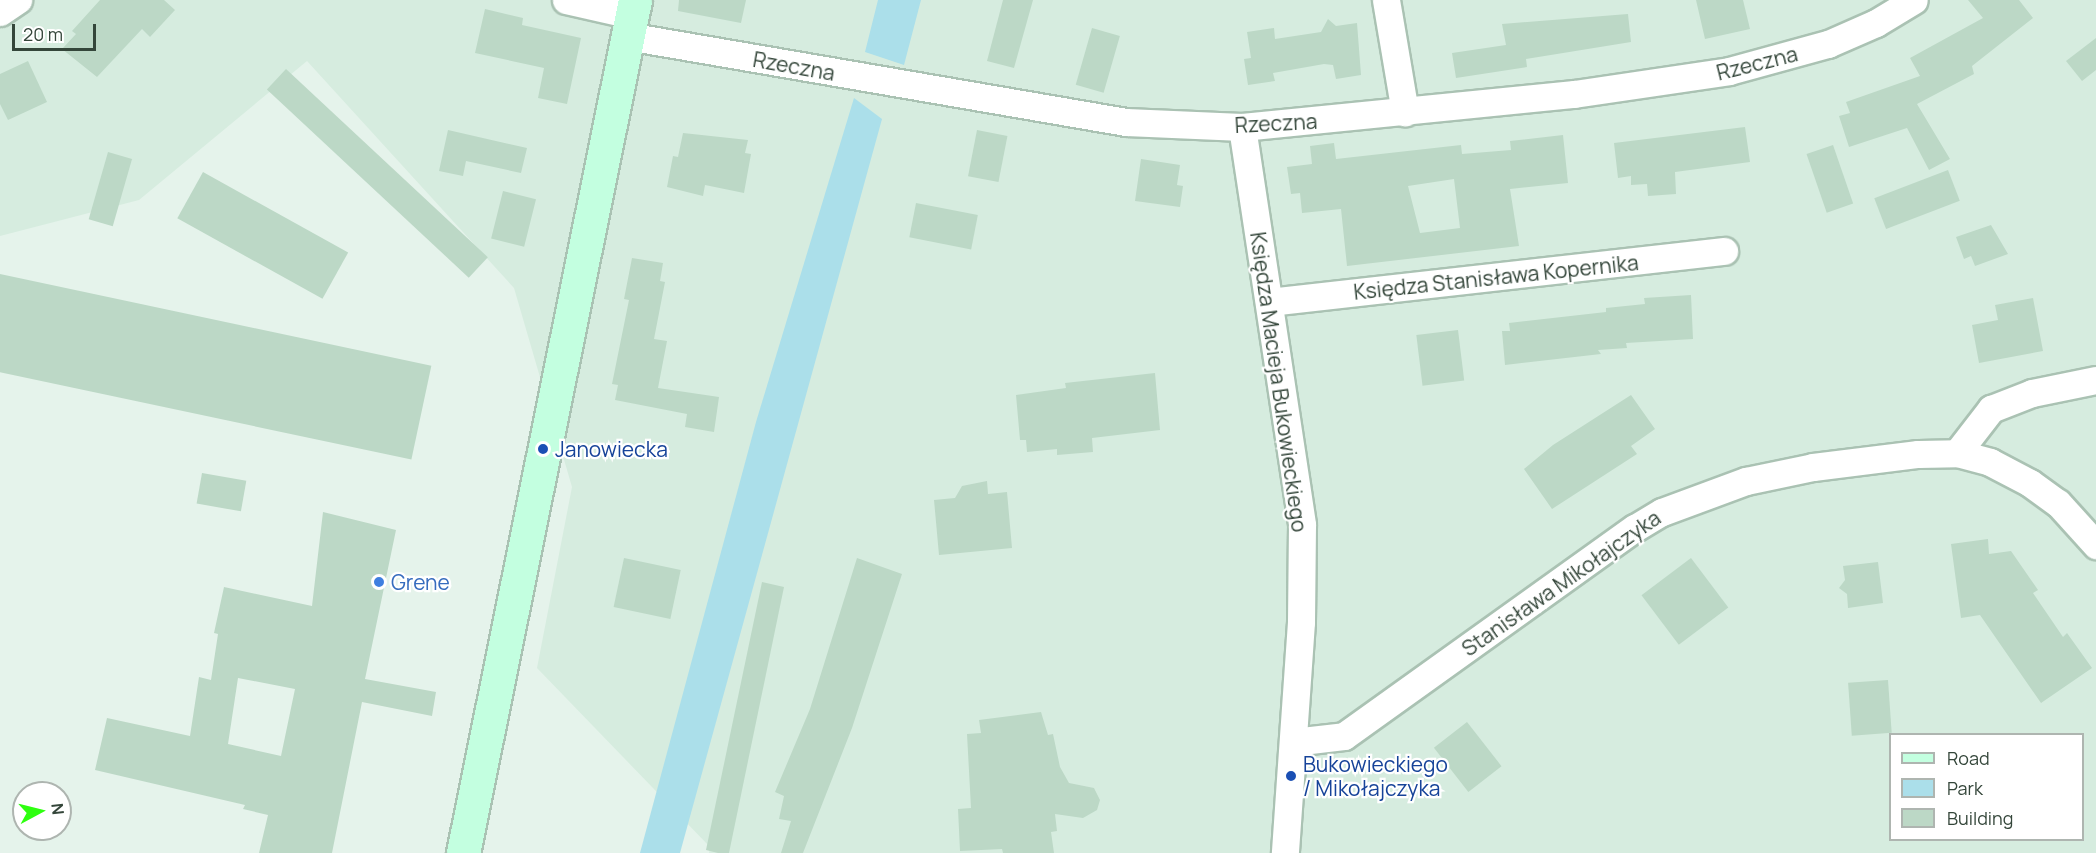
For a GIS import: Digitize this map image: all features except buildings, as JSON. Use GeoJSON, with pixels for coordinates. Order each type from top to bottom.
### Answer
{"type":"FeatureCollection","features":[{"type":"Feature","properties":{"kind":"street"},"geometry":{"type":"LineString","coordinates":[[0,12],[18,0]]}},
{"type":"Feature","properties":{"kind":"street","name":"Rzeczna"},"geometry":{"type":"LineString","coordinates":[[566,0],[631,17],[1115,120],[1242,126],[1405,112],[1649,85],[1729,71],[1852,35],[1914,0]]}},
{"type":"Feature","properties":{"kind":"street"},"geometry":{"type":"LineString","coordinates":[[1386,0],[1405,112]]}},
{"type":"Feature","properties":{"kind":"street"},"geometry":{"type":"LineString","coordinates":[[462,853],[631,17]]}},
{"type":"Feature","properties":{"kind":"street","name":"Księdza Macieja Bukowieckiego"},"geometry":{"type":"LineString","coordinates":[[1242,126],[1302,525],[1301,622],[1285,853]]}},
{"type":"Feature","properties":{"kind":"street","name":"Księdza Stanisława Kopernika"},"geometry":{"type":"LineString","coordinates":[[1269,302],[1724,251]]}},
{"type":"Feature","properties":{"kind":"street"},"geometry":{"type":"LineString","coordinates":[[1957,453],[1991,409],[2032,393],[2096,380]]}},
{"type":"Feature","properties":{"kind":"street","name":"Stanisława Mikołajczyka"},"geometry":{"type":"LineString","coordinates":[[1293,742],[1344,736],[1662,512],[1746,481],[1796,470],[1918,454],[1957,453],[1990,462],[2030,483],[2058,503],[2096,545]]}},
{"type":"Feature","properties":{"kind":"shaded area"},"geometry":{"type":"Polygon","coordinates":[[[0,0],[2096,0],[2096,853],[709,853],[710,847],[537,668],[572,487],[514,288],[307,61],[139,200],[0,236],[0,0]]]}},
{"type":"Feature","properties":{"kind":"green space"},"geometry":{"type":"Polygon","coordinates":[[[878,0],[921,0],[904,65],[865,52],[878,0]]]}},
{"type":"Feature","properties":{"kind":"green space"},"geometry":{"type":"Polygon","coordinates":[[[854,98],[882,119],[680,853],[640,853],[756,422],[854,98]]]}},
{"type":"Feature","properties":{"kind":"place","name":"Janowiecka"},"geometry":{"type":"Point","coordinates":[543,449]}},
{"type":"Feature","properties":{"kind":"place","name":"Grene"},"geometry":{"type":"Point","coordinates":[379,582]}},
{"type":"Feature","properties":{"kind":"place","name":"Bukowieckiego / Mikołajczyka"},"geometry":{"type":"Point","coordinates":[1291,776]}}]}
